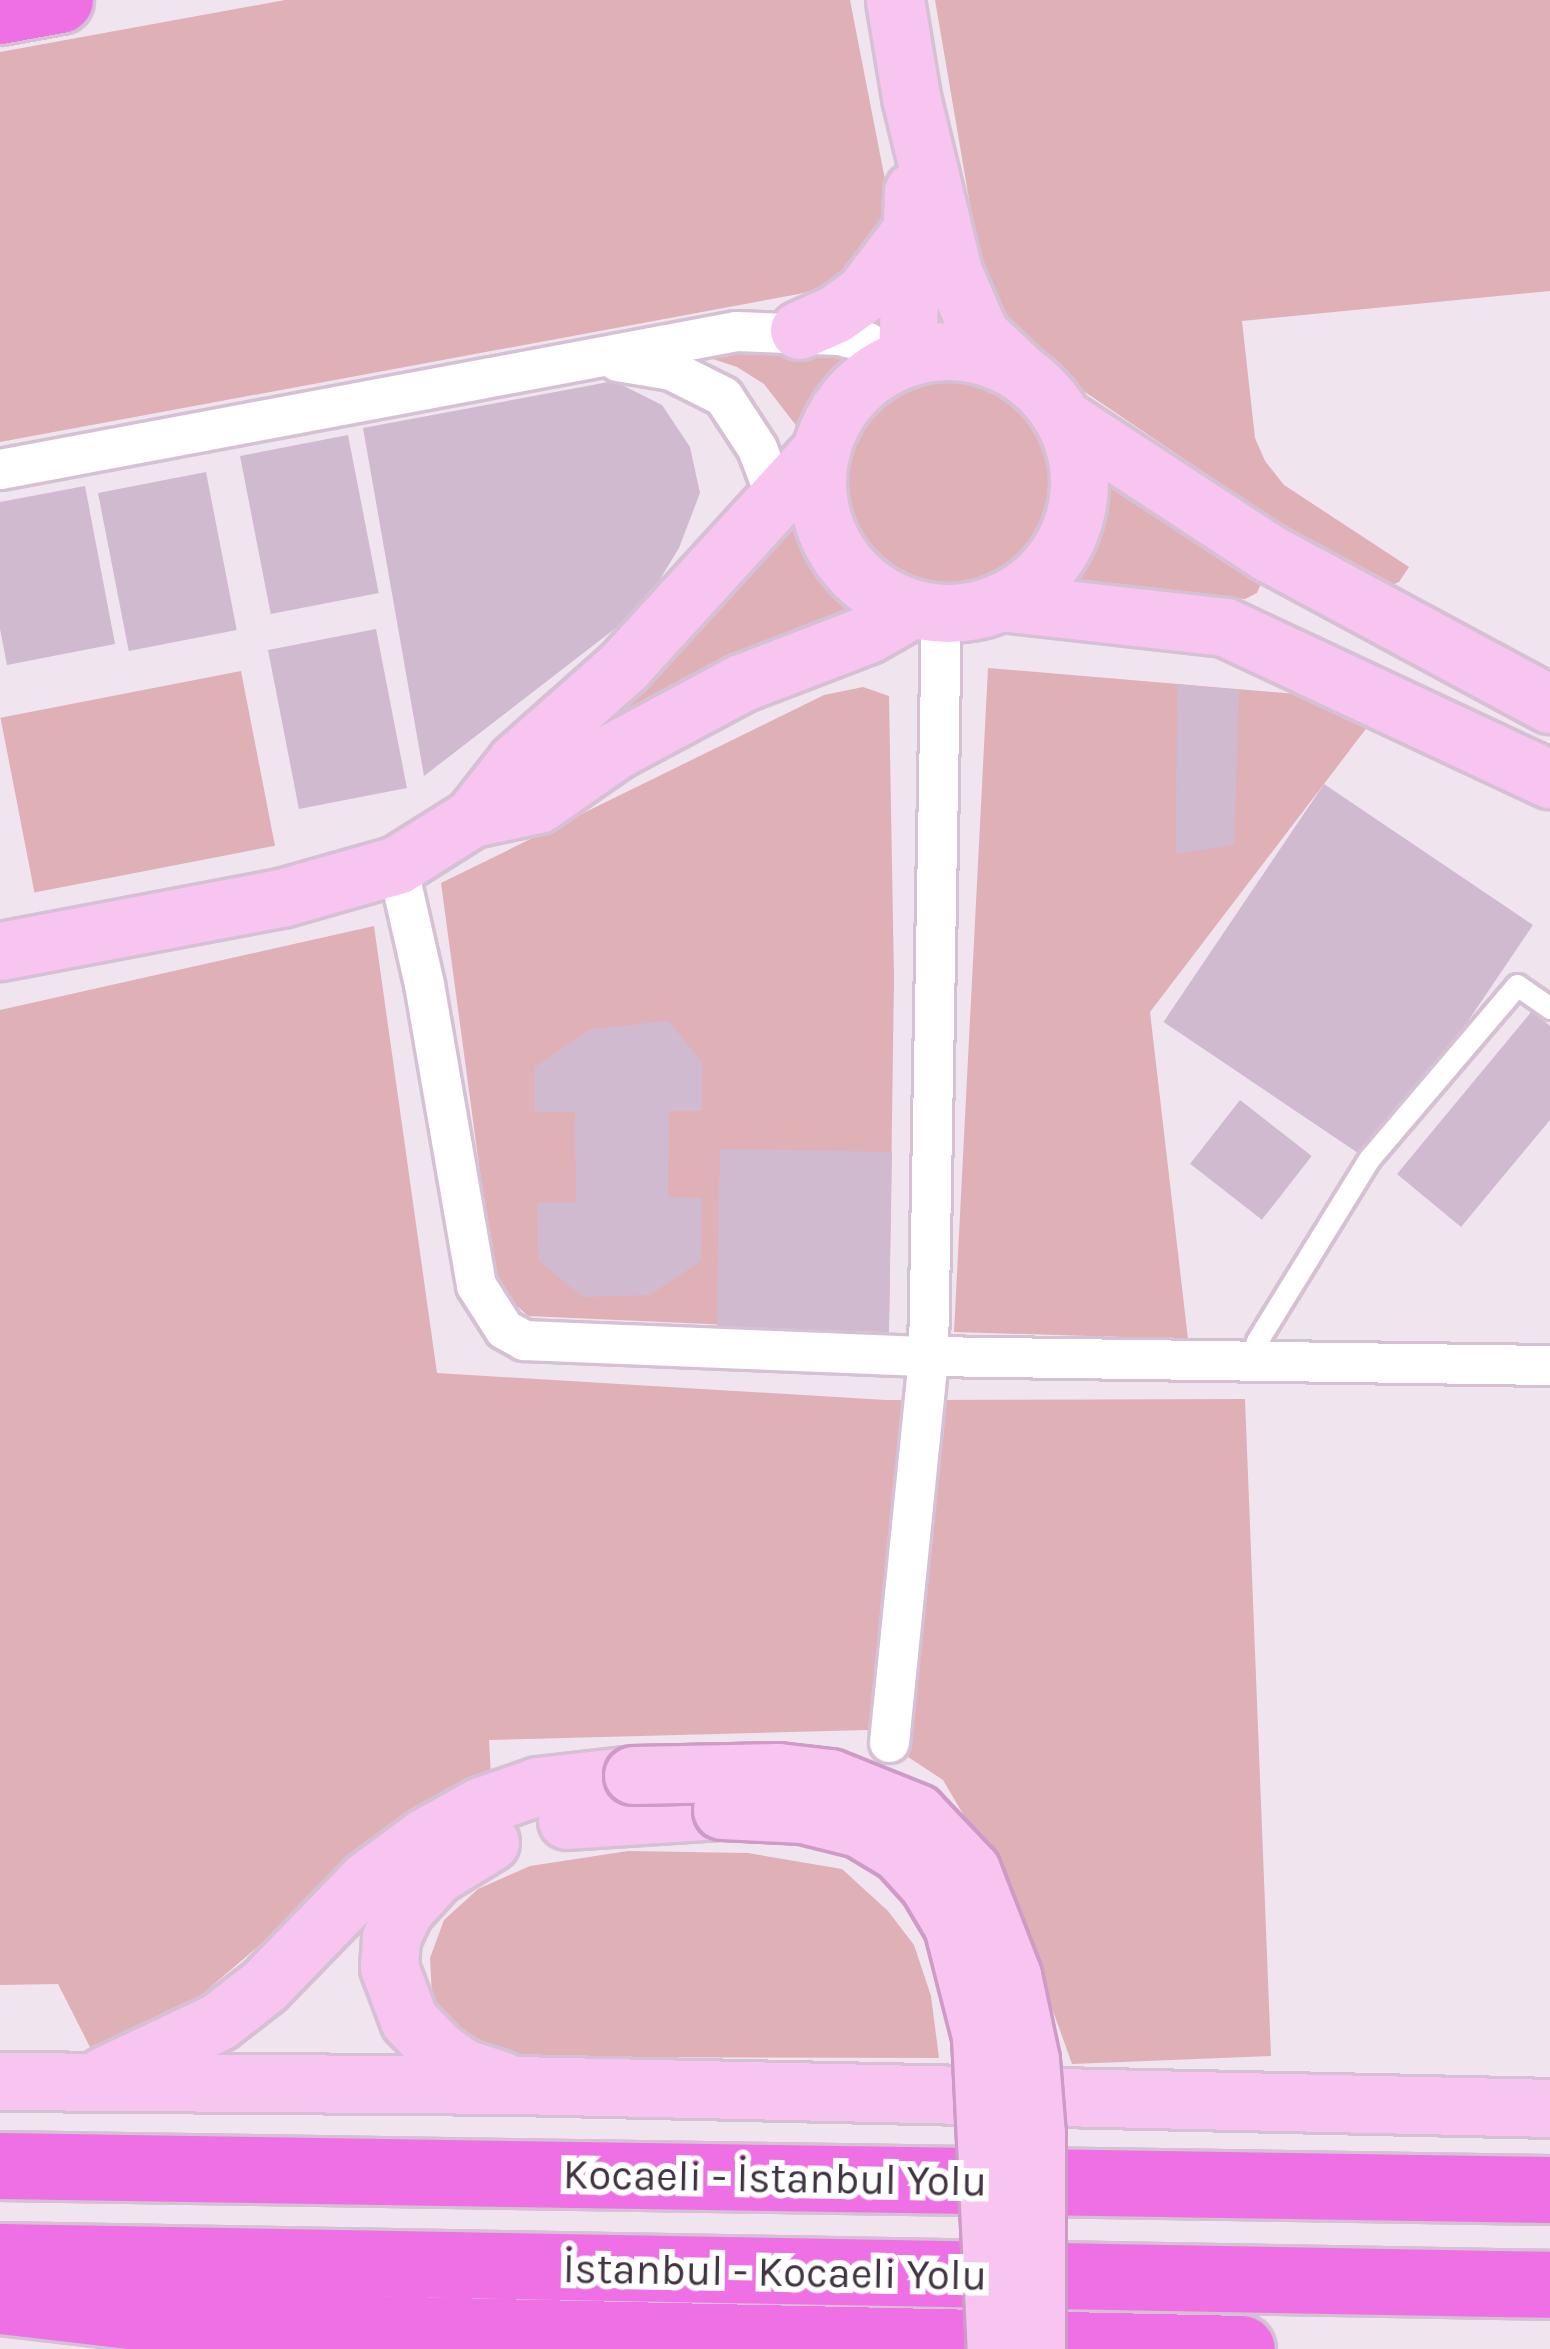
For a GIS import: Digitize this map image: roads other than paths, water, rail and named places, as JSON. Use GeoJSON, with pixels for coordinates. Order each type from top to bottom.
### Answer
{"type":"FeatureCollection","features":[{"type":"Feature","properties":{"kind":"highway"},"geometry":{"type":"LineString","coordinates":[[0,11],[60,0]]}},
{"type":"Feature","properties":{"kind":"highway","name":"Kocaeli - İstanbul Yolu"},"geometry":{"type":"LineString","coordinates":[[0,2166],[1550,2190]]}},
{"type":"Feature","properties":{"kind":"highway","name":"İstanbul - Kocaeli Yolu"},"geometry":{"type":"LineString","coordinates":[[0,2257],[1550,2285]]}},
{"type":"Feature","properties":{"kind":"highway"},"geometry":{"type":"LineString","coordinates":[[0,2301],[385,2349]]}},
{"type":"Feature","properties":{"kind":"highway"},"geometry":{"type":"LineString","coordinates":[[229,2326],[1242,2349]]}},
{"type":"Feature","properties":{"kind":"main road"},"geometry":{"type":"LineString","coordinates":[[895,0],[911,97],[966,306],[980,334],[1044,392],[1064,419],[1078,460],[1078,503],[1064,544],[1038,578],[1002,602]]}},
{"type":"Feature","properties":{"kind":"main road"},"geometry":{"type":"LineString","coordinates":[[897,360],[913,228],[911,97]]}},
{"type":"Feature","properties":{"kind":"main road"},"geometry":{"type":"LineString","coordinates":[[799,330],[836,314],[864,293],[913,228]]}},
{"type":"Feature","properties":{"kind":"main road"},"geometry":{"type":"LineString","coordinates":[[0,951],[281,898],[397,865],[472,818],[516,762],[623,666],[820,451],[845,400],[897,360],[942,350],[982,355],[1018,370]]}},
{"type":"Feature","properties":{"kind":"main road"},"geometry":{"type":"LineString","coordinates":[[1064,419],[1269,553],[1550,704]]}},
{"type":"Feature","properties":{"kind":"main road"},"geometry":{"type":"LineString","coordinates":[[820,451],[818,502],[828,538],[849,569],[878,593],[926,612]]}},
{"type":"Feature","properties":{"kind":"main road"},"geometry":{"type":"LineString","coordinates":[[472,818],[538,804],[616,750],[741,683],[926,612],[1002,602],[1225,627],[1550,779]]}},
{"type":"Feature","properties":{"kind":"main road"},"geometry":{"type":"LineString","coordinates":[[84,2084],[219,2021],[265,1986],[367,1880],[425,1837],[481,1806],[538,1786],[633,1775],[778,1772],[830,1778],[917,1813],[948,1839],[971,1870],[1012,1975],[1030,2060],[1036,2134],[1036,2349]]}},
{"type":"Feature","properties":{"kind":"main road"},"geometry":{"type":"LineString","coordinates":[[516,2085],[464,2068],[410,2020],[389,1967],[391,1938],[404,1910],[436,1875],[473,1850],[521,1829],[580,1817],[722,1810],[803,1814],[859,1828],[899,1852],[928,1884],[953,1926],[981,2036],[996,2349]]}},
{"type":"Feature","properties":{"kind":"main road"},"geometry":{"type":"LineString","coordinates":[[0,2081],[516,2085],[1550,2108]]}},
{"type":"Feature","properties":{"kind":"street"},"geometry":{"type":"LineString","coordinates":[[0,469],[606,359],[714,334],[799,330],[867,342],[897,360]]}},
{"type":"Feature","properties":{"kind":"street"},"geometry":{"type":"LineString","coordinates":[[606,359],[671,370],[723,396],[757,448],[776,498]]}},
{"type":"Feature","properties":{"kind":"street"},"geometry":{"type":"LineString","coordinates":[[889,1742],[928,1356],[926,612]]}},
{"type":"Feature","properties":{"kind":"street"},"geometry":{"type":"LineString","coordinates":[[397,865],[424,984],[476,1285],[504,1329],[524,1340],[928,1356],[1550,1365]]}},
{"type":"Feature","properties":{"kind":"lane"},"geometry":{"type":"LineString","coordinates":[[1252,1361],[1257,1341],[1369,1159],[1517,985],[1550,1008]]}}]}
